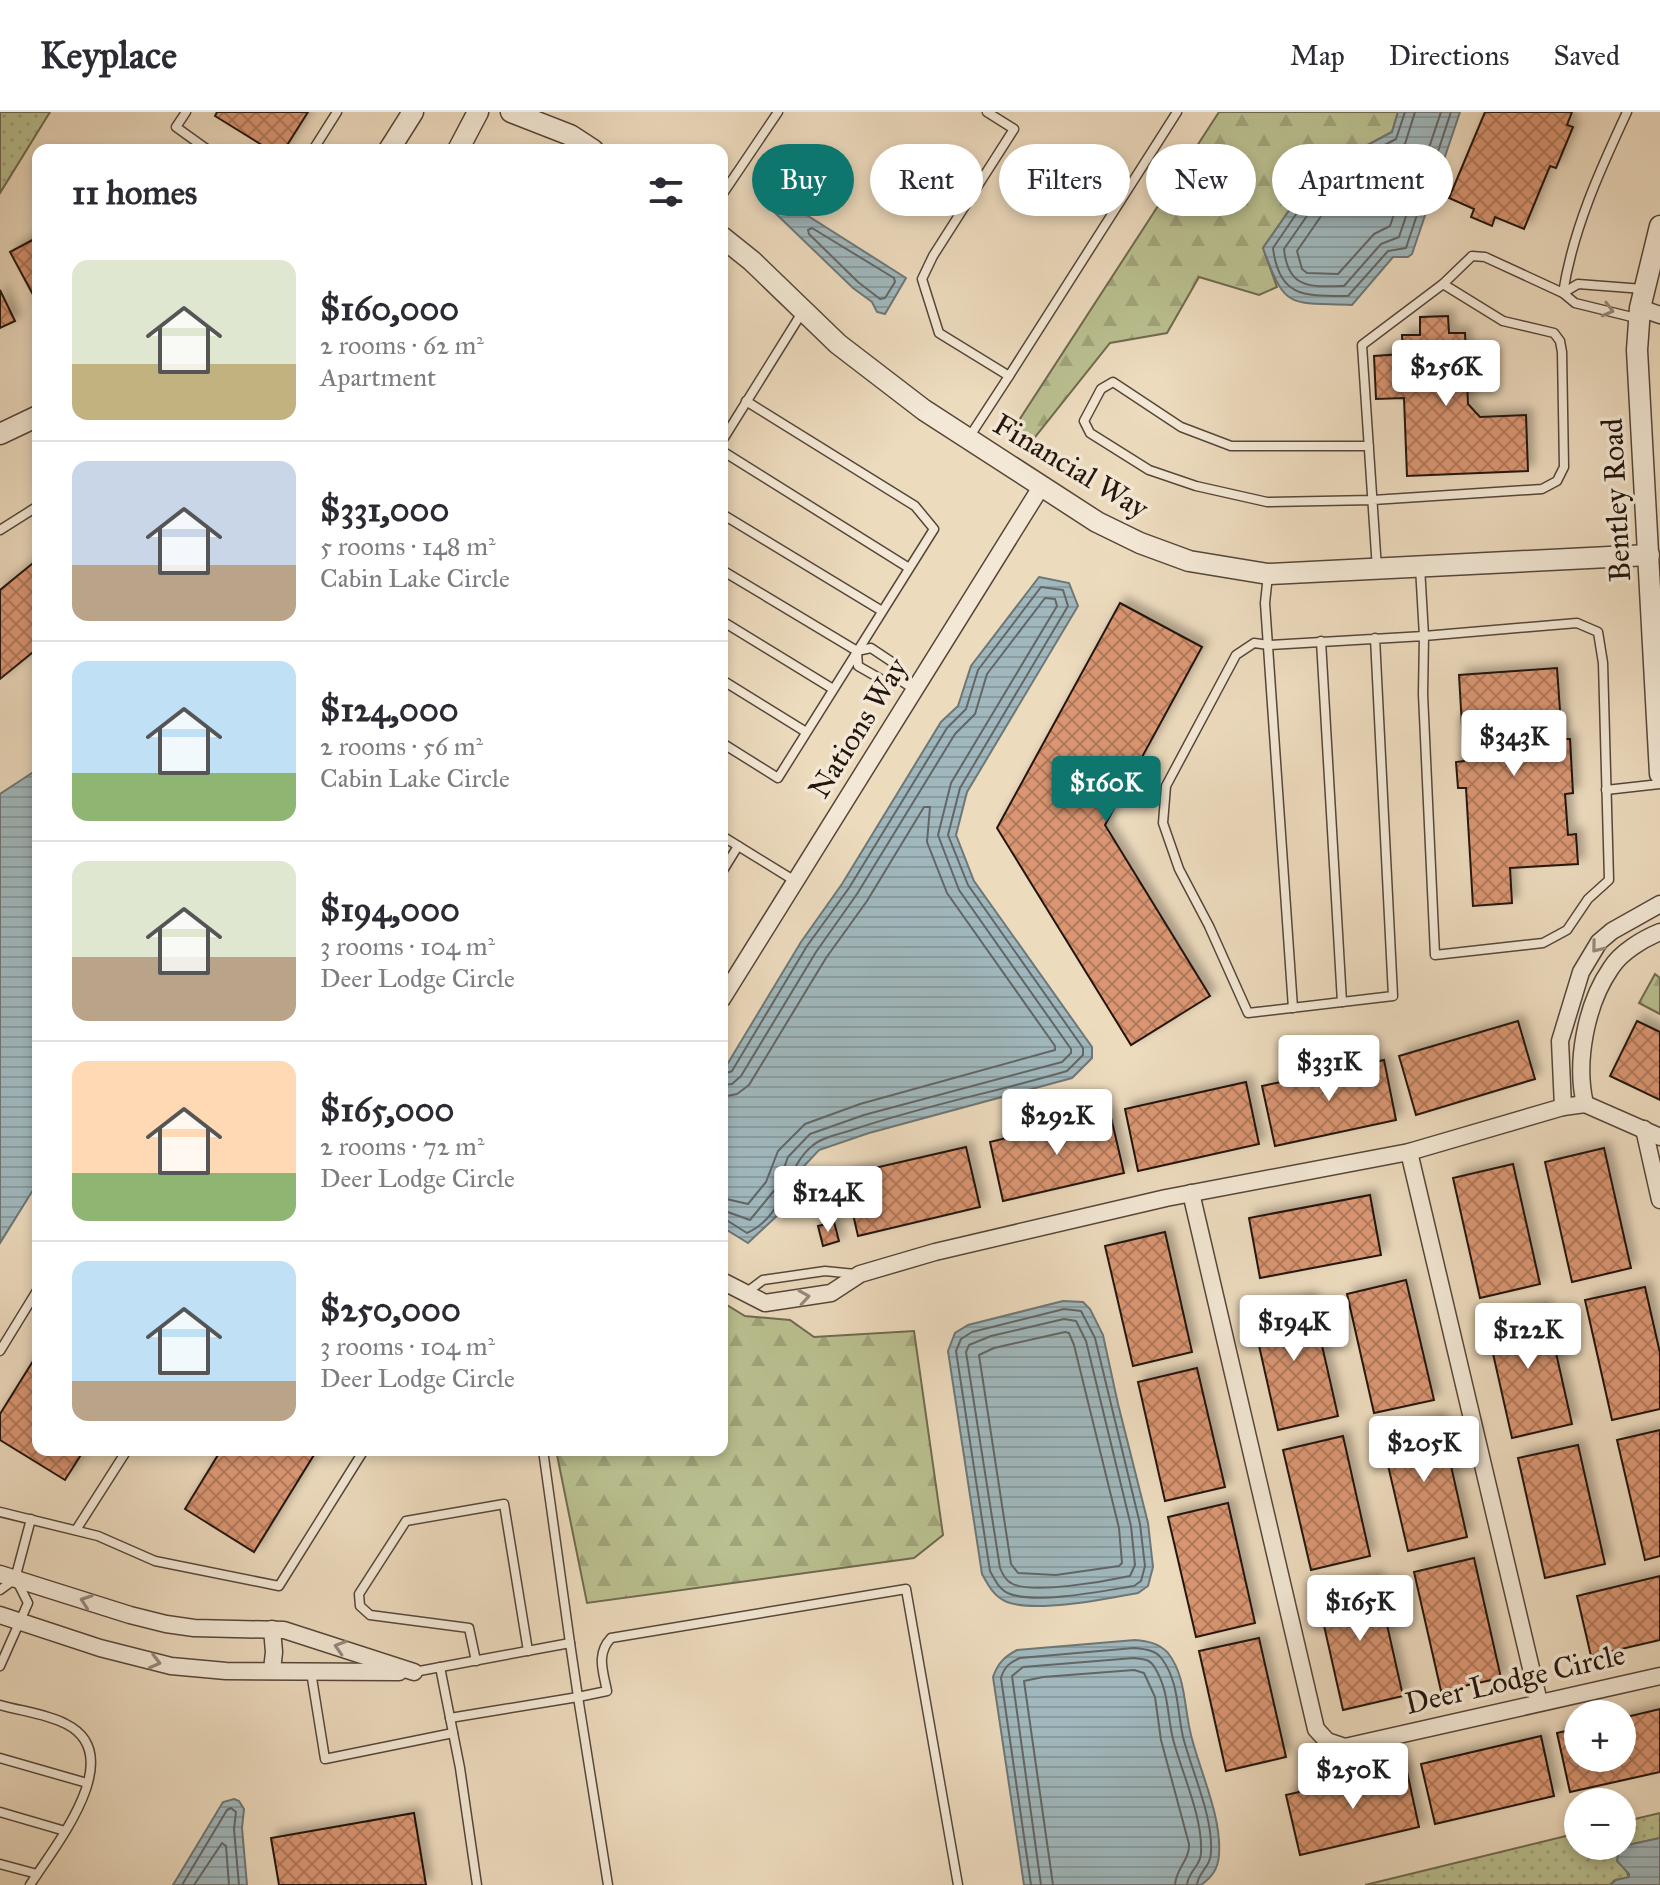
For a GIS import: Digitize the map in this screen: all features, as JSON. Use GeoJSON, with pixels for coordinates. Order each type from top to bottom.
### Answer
{"type":"FeatureCollection","features":[{"type":"Feature","properties":{"kind":"street"},"geometry":{"type":"LineString","coordinates":[[393,144],[413,112]]}},
{"type":"Feature","properties":{"kind":"street"},"geometry":{"type":"LineString","coordinates":[[461,144],[478,112]]}},
{"type":"Feature","properties":{"kind":"street"},"geometry":{"type":"LineString","coordinates":[[511,112],[570,135],[584,144]]}},
{"type":"Feature","properties":{"kind":"street","name":"Bentley Road"},"geometry":{"type":"LineString","coordinates":[[1660,226],[1637,350],[1660,774]]}},
{"type":"Feature","properties":{"kind":"street","name":"Financial Way"},"geometry":{"type":"LineString","coordinates":[[728,242],[838,344],[886,383],[1097,522],[1140,543],[1189,561],[1268,574],[1649,555]]}},
{"type":"Feature","properties":{"kind":"street"},"geometry":{"type":"LineString","coordinates":[[0,434],[32,419]]}},
{"type":"Feature","properties":{"kind":"street","name":"Nations Way"},"geometry":{"type":"LineString","coordinates":[[728,990],[1041,487]]}},
{"type":"Feature","properties":{"kind":"street"},"geometry":{"type":"LineString","coordinates":[[1563,1107],[1560,1041],[1581,972],[1599,942],[1612,931],[1660,904]]}},
{"type":"Feature","properties":{"kind":"street"},"geometry":{"type":"LineString","coordinates":[[1585,1104],[1580,1062],[1601,987],[1622,955],[1660,932]]}},
{"type":"Feature","properties":{"kind":"street"},"geometry":{"type":"LineString","coordinates":[[728,1284],[765,1303],[831,1293],[860,1274],[935,1252],[1191,1193],[1409,1152],[1563,1107],[1585,1104],[1660,1137]]}},
{"type":"Feature","properties":{"kind":"street"},"geometry":{"type":"LineString","coordinates":[[1644,1129],[1660,1200]]}},
{"type":"Feature","properties":{"kind":"street"},"geometry":{"type":"LineString","coordinates":[[1409,1152],[1539,1702]]}},
{"type":"Feature","properties":{"kind":"street","name":"Deer Lodge Circle"},"geometry":{"type":"LineString","coordinates":[[1191,1193],[1316,1729],[1327,1741],[1345,1747],[1660,1676]]}},
{"type":"Feature","properties":{"kind":"street"},"geometry":{"type":"LineString","coordinates":[[8,1576],[166,1624],[194,1628],[284,1630],[414,1672]]}},
{"type":"Feature","properties":{"kind":"street"},"geometry":{"type":"LineString","coordinates":[[0,1615],[100,1648],[171,1666],[226,1671],[414,1672]]}},
{"type":"Feature","properties":{"kind":"street"},"geometry":{"type":"LineString","coordinates":[[272,1629],[272,1670]]}},
{"type":"Feature","properties":{"kind":"lane"},"geometry":{"type":"LineString","coordinates":[[186,112],[176,127],[200,144]]}},
{"type":"Feature","properties":{"kind":"lane"},"geometry":{"type":"LineString","coordinates":[[317,144],[337,112]]}},
{"type":"Feature","properties":{"kind":"lane"},"geometry":{"type":"LineString","coordinates":[[728,186],[778,112]]}},
{"type":"Feature","properties":{"kind":"lane"},"geometry":{"type":"LineString","coordinates":[[987,112],[1014,129],[933,256],[922,279],[939,333],[1009,376]]}},
{"type":"Feature","properties":{"kind":"lane"},"geometry":{"type":"LineString","coordinates":[[968,439],[1177,112]]}},
{"type":"Feature","properties":{"kind":"lane"},"geometry":{"type":"LineString","coordinates":[[1563,293],[1568,257],[1603,163],[1627,112]]}},
{"type":"Feature","properties":{"kind":"lane"},"geometry":{"type":"LineString","coordinates":[[1377,570],[1362,345],[1443,284],[1472,256],[1485,257],[1563,293],[1575,303],[1646,308]]}},
{"type":"Feature","properties":{"kind":"lane"},"geometry":{"type":"LineString","coordinates":[[1369,446],[1231,446],[1181,427],[1113,382],[1101,389],[1084,421],[1090,433],[1149,470],[1196,486],[1267,502],[1373,500],[1542,489],[1557,481],[1564,467],[1560,341],[1554,333],[1503,321],[1443,284]]}},
{"type":"Feature","properties":{"kind":"lane"},"geometry":{"type":"LineString","coordinates":[[1563,293],[1578,284],[1646,308]]}},
{"type":"Feature","properties":{"kind":"lane"},"geometry":{"type":"LineString","coordinates":[[728,431],[804,310]]}},
{"type":"Feature","properties":{"kind":"lane"},"geometry":{"type":"LineString","coordinates":[[728,747],[778,778],[934,529],[915,506],[746,401]]}},
{"type":"Feature","properties":{"kind":"lane"},"geometry":{"type":"LineString","coordinates":[[728,455],[909,568]]}},
{"type":"Feature","properties":{"kind":"lane"},"geometry":{"type":"LineString","coordinates":[[0,530],[32,510]]}},
{"type":"Feature","properties":{"kind":"lane"},"geometry":{"type":"LineString","coordinates":[[728,518],[882,611]]}},
{"type":"Feature","properties":{"kind":"lane"},"geometry":{"type":"LineString","coordinates":[[1375,638],[1393,996],[1248,1013],[1209,926],[1179,869],[1163,823],[1166,786],[1236,655],[1254,643],[1269,645],[1321,641],[1375,638],[1424,636],[1577,623],[1598,632],[1603,663],[1609,880],[1588,899],[1567,930],[1543,943],[1435,955],[1423,694],[1424,636],[1420,567]]}},
{"type":"Feature","properties":{"kind":"lane"},"geometry":{"type":"LineString","coordinates":[[728,574],[857,651],[871,648],[895,664],[895,677]]}},
{"type":"Feature","properties":{"kind":"lane"},"geometry":{"type":"LineString","coordinates":[[1268,574],[1265,603],[1293,1008]]}},
{"type":"Feature","properties":{"kind":"lane"},"geometry":{"type":"LineString","coordinates":[[728,625],[833,689]]}},
{"type":"Feature","properties":{"kind":"lane"},"geometry":{"type":"LineString","coordinates":[[1321,641],[1342,1002]]}},
{"type":"Feature","properties":{"kind":"lane"},"geometry":{"type":"LineString","coordinates":[[857,651],[858,666],[886,682],[895,677]]}},
{"type":"Feature","properties":{"kind":"lane"},"geometry":{"type":"LineString","coordinates":[[895,677],[915,690]]}},
{"type":"Feature","properties":{"kind":"lane"},"geometry":{"type":"LineString","coordinates":[[728,684],[806,732]]}},
{"type":"Feature","properties":{"kind":"lane"},"geometry":{"type":"LineString","coordinates":[[1606,790],[1660,784]]}},
{"type":"Feature","properties":{"kind":"lane"},"geometry":{"type":"LineString","coordinates":[[728,840],[796,882]]}},
{"type":"Feature","properties":{"kind":"lane"},"geometry":{"type":"LineString","coordinates":[[728,862],[738,846]]}},
{"type":"Feature","properties":{"kind":"lane"},"geometry":{"type":"LineString","coordinates":[[747,1292],[763,1280],[825,1271],[860,1274]]}},
{"type":"Feature","properties":{"kind":"lane"},"geometry":{"type":"LineString","coordinates":[[0,1351],[32,1299]]}},
{"type":"Feature","properties":{"kind":"lane"},"geometry":{"type":"LineString","coordinates":[[76,1530],[123,1456]]}},
{"type":"Feature","properties":{"kind":"lane"},"geometry":{"type":"LineString","coordinates":[[0,1512],[98,1536],[155,1561],[279,1586],[360,1456]]}},
{"type":"Feature","properties":{"kind":"lane"},"geometry":{"type":"LineString","coordinates":[[544,1456],[608,1885]]}},
{"type":"Feature","properties":{"kind":"lane"},"geometry":{"type":"LineString","coordinates":[[476,1661],[469,1628],[370,1615],[360,1606],[359,1594],[406,1521],[504,1504],[528,1651]]}},
{"type":"Feature","properties":{"kind":"lane"},"geometry":{"type":"LineString","coordinates":[[0,1590],[31,1519]]}},
{"type":"Feature","properties":{"kind":"lane"},"geometry":{"type":"LineString","coordinates":[[0,1666],[28,1603],[8,1576]]}},
{"type":"Feature","properties":{"kind":"lane"},"geometry":{"type":"LineString","coordinates":[[450,1718],[607,1691],[601,1656],[603,1646],[611,1638],[906,1589],[958,1885]]}},
{"type":"Feature","properties":{"kind":"lane"},"geometry":{"type":"LineString","coordinates":[[414,1672],[570,1643]]}},
{"type":"Feature","properties":{"kind":"lane"},"geometry":{"type":"LineString","coordinates":[[440,1667],[477,1885]]}},
{"type":"Feature","properties":{"kind":"lane"},"geometry":{"type":"LineString","coordinates":[[311,1671],[325,1759],[453,1733]]}},
{"type":"Feature","properties":{"kind":"lane"},"geometry":{"type":"LineString","coordinates":[[0,1705],[67,1725],[83,1739],[91,1752],[91,1769],[80,1807],[30,1885]]}},
{"type":"Feature","properties":{"kind":"lane"},"geometry":{"type":"LineString","coordinates":[[0,1758],[87,1783]]}},
{"type":"Feature","properties":{"kind":"lane"},"geometry":{"type":"LineString","coordinates":[[0,1812],[65,1831]]}},
{"type":"Feature","properties":{"kind":"lane"},"geometry":{"type":"LineString","coordinates":[[0,1864],[37,1874]]}},
{"type":"Feature","properties":{"kind":"green space"},"geometry":{"type":"Polygon","coordinates":[[[0,112],[50,112],[0,193],[0,112]]]}},
{"type":"Feature","properties":{"kind":"green space"},"geometry":{"type":"Polygon","coordinates":[[[1219,112],[1398,112],[1392,132],[1369,144],[1272,144],[1272,216],[1285,216],[1263,248],[1277,287],[1259,295],[1199,277],[1167,333],[1110,343],[1035,437],[1012,431],[1152,216],[1256,216],[1256,144],[1198,144],[1219,112]]]}},
{"type":"Feature","properties":{"kind":"green space"},"geometry":{"type":"Polygon","coordinates":[[[1655,974],[1660,978],[1660,1014],[1639,1003],[1655,974]]]}},
{"type":"Feature","properties":{"kind":"green space"},"geometry":{"type":"Polygon","coordinates":[[[728,1306],[745,1316],[790,1320],[814,1337],[914,1331],[943,1535],[914,1558],[587,1603],[557,1456],[728,1456],[728,1306]]]}},
{"type":"Feature","properties":{"kind":"green space"},"geometry":{"type":"Polygon","coordinates":[[[1660,1813],[1660,1838],[1636,1843],[1636,1819],[1660,1813]]]}},
{"type":"Feature","properties":{"kind":"green space"},"geometry":{"type":"Polygon","coordinates":[[[1564,1836],[1564,1860],[1623,1860],[1629,1878],[1615,1880],[1610,1885],[1365,1885],[1564,1836]]]}},
{"type":"Feature","properties":{"kind":"water"},"geometry":{"type":"Polygon","coordinates":[[[1398,112],[1460,112],[1449,144],[1369,144],[1392,132],[1398,112]]]}},
{"type":"Feature","properties":{"kind":"water"},"geometry":{"type":"Polygon","coordinates":[[[778,216],[808,216],[906,278],[885,314],[877,312],[872,302],[853,288],[778,216]]]}},
{"type":"Feature","properties":{"kind":"water"},"geometry":{"type":"Polygon","coordinates":[[[1285,216],[1425,216],[1412,254],[1393,257],[1352,305],[1314,304],[1292,299],[1278,283],[1263,248],[1285,216]]]}},
{"type":"Feature","properties":{"kind":"water"},"geometry":{"type":"Polygon","coordinates":[[[1039,577],[1069,583],[1078,606],[967,792],[956,835],[974,881],[1092,1047],[1092,1058],[1072,1078],[869,1133],[819,1150],[803,1167],[793,1195],[784,1209],[748,1243],[728,1231],[728,1063],[941,722],[958,706],[971,666],[1039,577]]]}},
{"type":"Feature","properties":{"kind":"water"},"geometry":{"type":"Polygon","coordinates":[[[32,773],[32,1192],[0,1243],[0,794],[32,773]]]}},
{"type":"Feature","properties":{"kind":"water"},"geometry":{"type":"Polygon","coordinates":[[[1063,1301],[1083,1302],[1103,1335],[1148,1523],[1153,1567],[1148,1586],[1138,1593],[1072,1604],[1020,1605],[998,1597],[982,1574],[948,1351],[955,1333],[968,1325],[1063,1301]]]}},
{"type":"Feature","properties":{"kind":"water"},"geometry":{"type":"Polygon","coordinates":[[[1135,1640],[1153,1643],[1164,1650],[1178,1672],[1191,1735],[1217,1825],[1219,1855],[1216,1869],[1201,1885],[1024,1885],[993,1677],[995,1672],[1008,1655],[1017,1650],[1135,1640]]]}},
{"type":"Feature","properties":{"kind":"water"},"geometry":{"type":"Polygon","coordinates":[[[234,1799],[244,1809],[242,1828],[247,1885],[173,1885],[223,1802],[234,1799]]]}},
{"type":"Feature","properties":{"kind":"water"},"geometry":{"type":"Polygon","coordinates":[[[1660,1838],[1660,1885],[1610,1885],[1629,1877],[1617,1860],[1636,1860],[1636,1843],[1660,1838]]]}},
{"type":"Feature","properties":{"kind":"building"},"geometry":{"type":"Polygon","coordinates":[[[217,112],[308,112],[288,144],[260,144],[215,116],[217,112]]]}},
{"type":"Feature","properties":{"kind":"building"},"geometry":{"type":"Polygon","coordinates":[[[1485,112],[1572,112],[1567,125],[1573,127],[1556,168],[1550,166],[1524,229],[1495,217],[1492,226],[1471,217],[1474,209],[1453,200],[1453,188],[1485,112]]]}},
{"type":"Feature","properties":{"kind":"building"},"geometry":{"type":"Polygon","coordinates":[[[32,240],[32,293],[10,252],[32,240]]]}},
{"type":"Feature","properties":{"kind":"building"},"geometry":{"type":"Polygon","coordinates":[[[0,290],[15,321],[0,328],[0,290]]]}},
{"type":"Feature","properties":{"kind":"building"},"geometry":{"type":"Polygon","coordinates":[[[1448,316],[1449,333],[1465,333],[1468,404],[1480,417],[1526,415],[1528,471],[1407,476],[1404,398],[1376,399],[1374,356],[1403,354],[1402,335],[1420,335],[1420,317],[1448,316]]]}},
{"type":"Feature","properties":{"kind":"building"},"geometry":{"type":"Polygon","coordinates":[[[32,564],[32,653],[0,679],[0,590],[32,564]]]}},
{"type":"Feature","properties":{"kind":"building"},"geometry":{"type":"Polygon","coordinates":[[[1120,603],[1202,647],[1105,825],[1210,996],[1131,1045],[997,828],[1120,603]]]}},
{"type":"Feature","properties":{"kind":"building"},"geometry":{"type":"Polygon","coordinates":[[[1557,668],[1562,739],[1570,739],[1573,793],[1565,794],[1568,835],[1576,834],[1578,864],[1510,868],[1512,903],[1473,906],[1466,788],[1458,788],[1456,762],[1464,761],[1459,675],[1557,668]]]}},
{"type":"Feature","properties":{"kind":"building"},"geometry":{"type":"Polygon","coordinates":[[[1518,1021],[1535,1079],[1416,1115],[1399,1056],[1518,1021]]]}},
{"type":"Feature","properties":{"kind":"building"},"geometry":{"type":"Polygon","coordinates":[[[1637,1021],[1660,1032],[1660,1100],[1610,1076],[1637,1021]]]}},
{"type":"Feature","properties":{"kind":"building"},"geometry":{"type":"Polygon","coordinates":[[[1384,1060],[1396,1120],[1275,1146],[1262,1086],[1384,1060]]]}},
{"type":"Feature","properties":{"kind":"building"},"geometry":{"type":"Polygon","coordinates":[[[1246,1082],[1259,1144],[1138,1171],[1125,1109],[1246,1082]]]}},
{"type":"Feature","properties":{"kind":"building"},"geometry":{"type":"Polygon","coordinates":[[[1110,1113],[1124,1173],[1003,1201],[990,1142],[1110,1113]]]}},
{"type":"Feature","properties":{"kind":"building"},"geometry":{"type":"Polygon","coordinates":[[[966,1147],[980,1207],[858,1236],[844,1175],[966,1147]]]}},
{"type":"Feature","properties":{"kind":"building"},"geometry":{"type":"Polygon","coordinates":[[[1604,1148],[1631,1268],[1572,1282],[1545,1162],[1604,1148]]]}},
{"type":"Feature","properties":{"kind":"building"},"geometry":{"type":"Polygon","coordinates":[[[1513,1164],[1540,1284],[1480,1298],[1453,1178],[1513,1164]]]}},
{"type":"Feature","properties":{"kind":"building"},"geometry":{"type":"Polygon","coordinates":[[[1370,1195],[1381,1255],[1260,1278],[1249,1218],[1370,1195]]]}},
{"type":"Feature","properties":{"kind":"building"},"geometry":{"type":"Polygon","coordinates":[[[834,1222],[839,1241],[823,1246],[818,1226],[834,1222]]]}},
{"type":"Feature","properties":{"kind":"building"},"geometry":{"type":"Polygon","coordinates":[[[1165,1232],[1192,1352],[1133,1366],[1105,1246],[1165,1232]]]}},
{"type":"Feature","properties":{"kind":"building"},"geometry":{"type":"Polygon","coordinates":[[[1406,1280],[1434,1400],[1374,1413],[1347,1294],[1406,1280]]]}},
{"type":"Feature","properties":{"kind":"building"},"geometry":{"type":"Polygon","coordinates":[[[1645,1287],[1660,1353],[1660,1409],[1612,1420],[1585,1300],[1645,1287]]]}},
{"type":"Feature","properties":{"kind":"building"},"geometry":{"type":"Polygon","coordinates":[[[1311,1297],[1338,1416],[1278,1430],[1251,1310],[1311,1297]]]}},
{"type":"Feature","properties":{"kind":"building"},"geometry":{"type":"Polygon","coordinates":[[[1545,1304],[1572,1424],[1512,1438],[1485,1318],[1545,1304]]]}},
{"type":"Feature","properties":{"kind":"building"},"geometry":{"type":"Polygon","coordinates":[[[32,1363],[32,1456],[80,1456],[65,1480],[0,1440],[0,1414],[32,1363]]]}},
{"type":"Feature","properties":{"kind":"building"},"geometry":{"type":"Polygon","coordinates":[[[1197,1368],[1225,1487],[1165,1501],[1138,1382],[1197,1368]]]}},
{"type":"Feature","properties":{"kind":"building"},"geometry":{"type":"Polygon","coordinates":[[[1440,1417],[1467,1537],[1408,1551],[1380,1431],[1440,1417]]]}},
{"type":"Feature","properties":{"kind":"building"},"geometry":{"type":"Polygon","coordinates":[[[1660,1430],[1660,1556],[1645,1560],[1617,1440],[1660,1430]]]}},
{"type":"Feature","properties":{"kind":"building"},"geometry":{"type":"Polygon","coordinates":[[[1343,1436],[1370,1556],[1311,1570],[1283,1450],[1343,1436]]]}},
{"type":"Feature","properties":{"kind":"building"},"geometry":{"type":"Polygon","coordinates":[[[1578,1445],[1605,1564],[1545,1578],[1518,1458],[1578,1445]]]}},
{"type":"Feature","properties":{"kind":"building"},"geometry":{"type":"Polygon","coordinates":[[[217,1456],[313,1456],[254,1552],[185,1509],[217,1456]]]}},
{"type":"Feature","properties":{"kind":"building"},"geometry":{"type":"Polygon","coordinates":[[[1228,1503],[1255,1623],[1196,1637],[1168,1517],[1228,1503]]]}},
{"type":"Feature","properties":{"kind":"building"},"geometry":{"type":"Polygon","coordinates":[[[1474,1558],[1501,1678],[1441,1691],[1414,1572],[1474,1558]]]}},
{"type":"Feature","properties":{"kind":"building"},"geometry":{"type":"Polygon","coordinates":[[[1376,1576],[1403,1696],[1343,1710],[1316,1590],[1376,1576]]]}},
{"type":"Feature","properties":{"kind":"building"},"geometry":{"type":"Polygon","coordinates":[[[1660,1576],[1660,1640],[1591,1656],[1577,1596],[1660,1576]]]}},
{"type":"Feature","properties":{"kind":"building"},"geometry":{"type":"Polygon","coordinates":[[[1259,1638],[1286,1757],[1226,1771],[1199,1651],[1259,1638]]]}},
{"type":"Feature","properties":{"kind":"building"},"geometry":{"type":"Polygon","coordinates":[[[1660,1709],[1660,1772],[1588,1788],[1569,1788],[1566,1772],[1636,1772],[1636,1715],[1660,1709]]]}},
{"type":"Feature","properties":{"kind":"building"},"geometry":{"type":"Polygon","coordinates":[[[1564,1731],[1564,1765],[1557,1733],[1564,1731]]]}},
{"type":"Feature","properties":{"kind":"building"},"geometry":{"type":"Polygon","coordinates":[[[1541,1736],[1554,1796],[1435,1824],[1421,1764],[1541,1736]]]}},
{"type":"Feature","properties":{"kind":"building"},"geometry":{"type":"Polygon","coordinates":[[[1406,1767],[1419,1827],[1300,1855],[1286,1795],[1406,1767]]]}},
{"type":"Feature","properties":{"kind":"building"},"geometry":{"type":"Polygon","coordinates":[[[414,1813],[426,1885],[279,1885],[271,1838],[414,1813]]]}}]}
